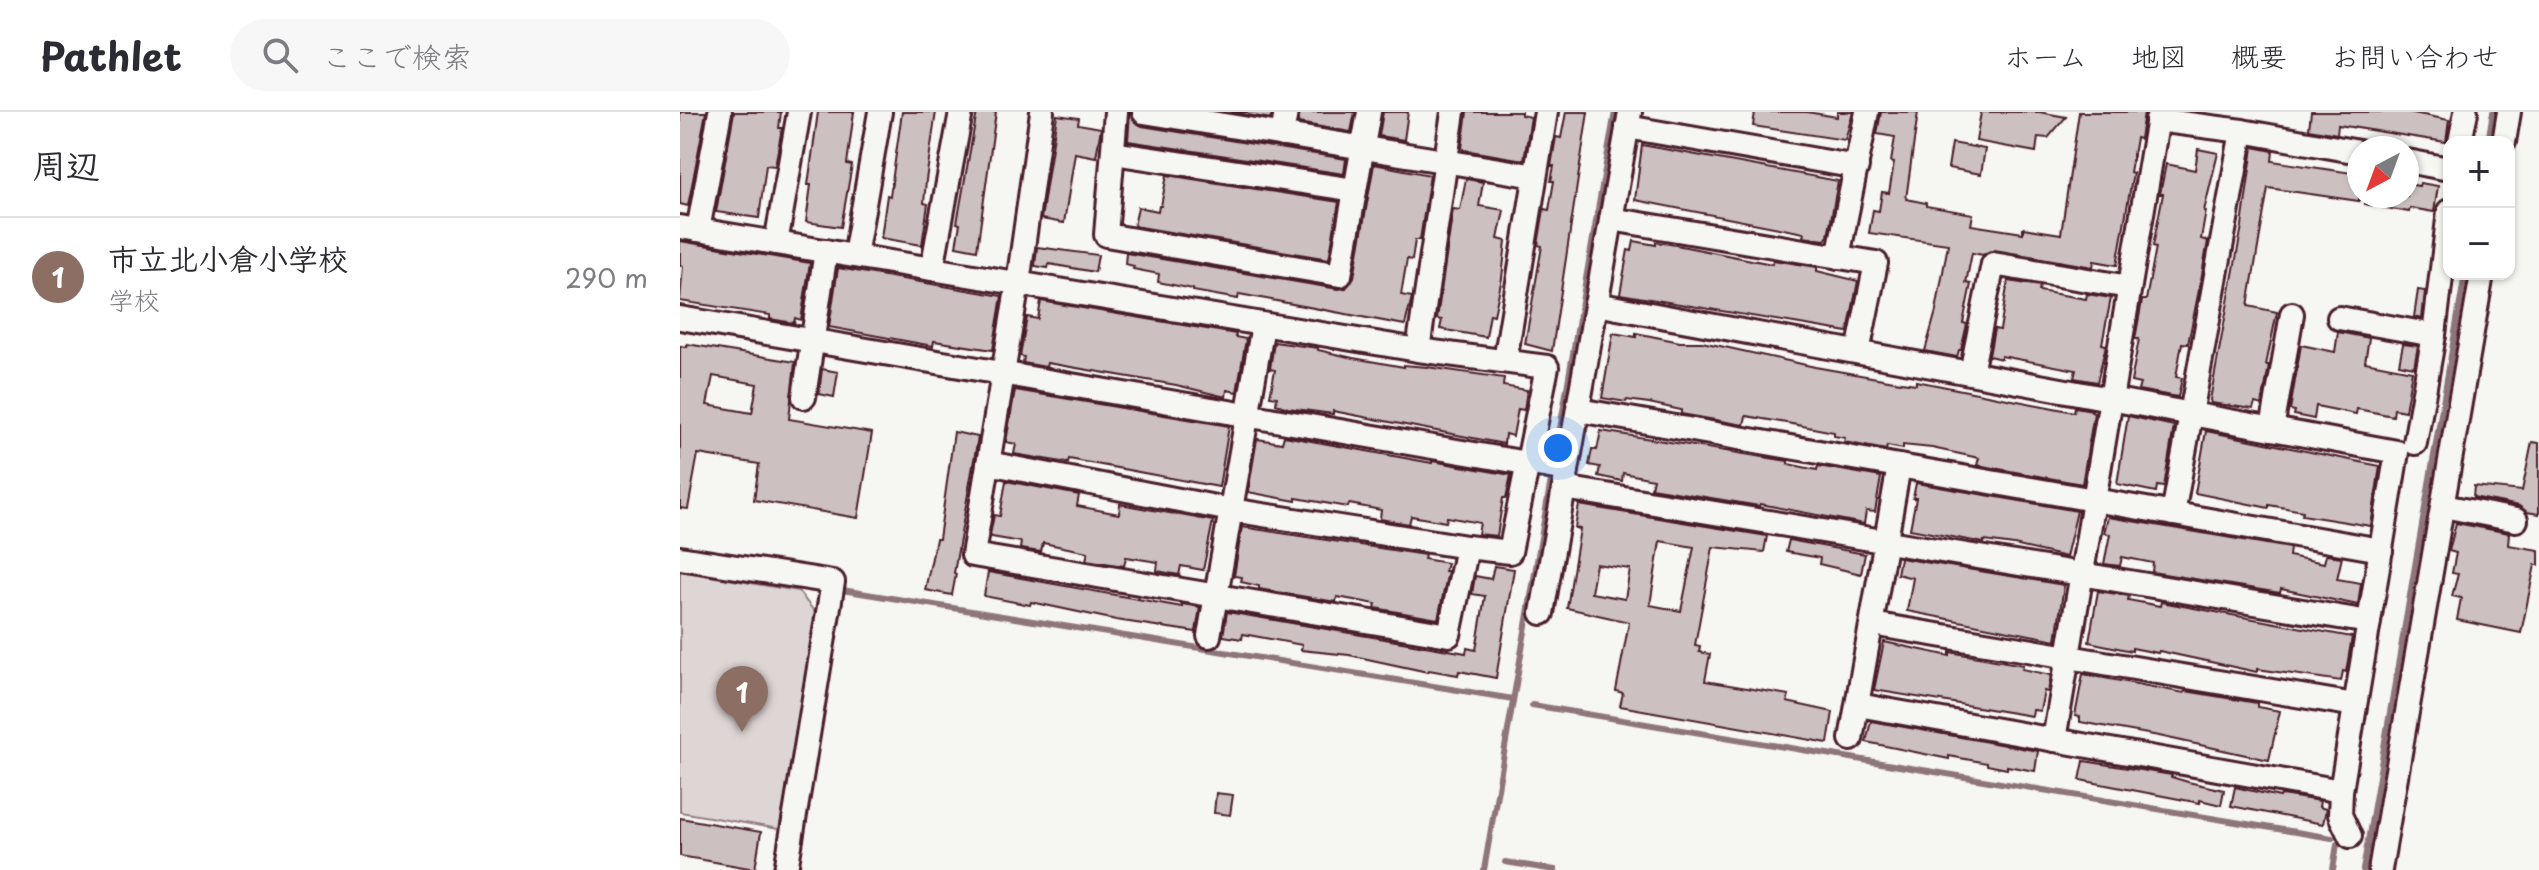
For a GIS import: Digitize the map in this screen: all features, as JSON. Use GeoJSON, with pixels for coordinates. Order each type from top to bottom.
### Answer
{"type":"FeatureCollection","features":[{"type":"Feature","properties":{"kind":"street"},"geometry":{"type":"LineString","coordinates":[[720,112],[689,228],[1263,325],[1547,367],[1510,552],[1231,510],[988,463]]}},
{"type":"Feature","properties":{"kind":"street"},"geometry":{"type":"LineString","coordinates":[[776,243],[799,112]]}},
{"type":"Feature","properties":{"kind":"street"},"geometry":{"type":"LineString","coordinates":[[855,256],[880,112]]}},
{"type":"Feature","properties":{"kind":"street"},"geometry":{"type":"LineString","coordinates":[[932,269],[961,112]]}},
{"type":"Feature","properties":{"kind":"street"},"geometry":{"type":"LineString","coordinates":[[1042,112],[1018,283],[973,555],[1449,635],[1467,547]]}},
{"type":"Feature","properties":{"kind":"street"},"geometry":{"type":"LineString","coordinates":[[1116,112],[1106,235],[1340,275],[1369,112]]}},
{"type":"Feature","properties":{"kind":"street"},"geometry":{"type":"LineString","coordinates":[[1144,112],[1207,117],[1282,135],[1535,176]]}},
{"type":"Feature","properties":{"kind":"street"},"geometry":{"type":"LineString","coordinates":[[1282,135],[1286,112]]}},
{"type":"Feature","properties":{"kind":"street"},"geometry":{"type":"LineString","coordinates":[[1418,350],[1453,112]]}},
{"type":"Feature","properties":{"kind":"street"},"geometry":{"type":"LineString","coordinates":[[1505,361],[1546,112]]}},
{"type":"Feature","properties":{"kind":"street"},"geometry":{"type":"LineString","coordinates":[[1838,257],[1867,112]]}},
{"type":"Feature","properties":{"kind":"street"},"geometry":{"type":"LineString","coordinates":[[2461,136],[2466,112]]}},
{"type":"Feature","properties":{"kind":"street"},"geometry":{"type":"LineString","coordinates":[[2505,136],[2509,112]]}},
{"type":"Feature","properties":{"kind":"street"},"geometry":{"type":"LineString","coordinates":[[2054,740],[2157,114],[2347,150]]}},
{"type":"Feature","properties":{"kind":"street"},"geometry":{"type":"LineString","coordinates":[[1542,613],[1628,119],[1857,167]]}},
{"type":"Feature","properties":{"kind":"street"},"geometry":{"type":"LineString","coordinates":[[2173,514],[2242,131]]}},
{"type":"Feature","properties":{"kind":"street"},"geometry":{"type":"LineString","coordinates":[[1113,153],[1355,190]]}},
{"type":"Feature","properties":{"kind":"street"},"geometry":{"type":"LineString","coordinates":[[2419,163],[2443,168]]}},
{"type":"Feature","properties":{"kind":"street"},"geometry":{"type":"LineString","coordinates":[[1611,219],[1876,263],[1858,352]]}},
{"type":"Feature","properties":{"kind":"street"},"geometry":{"type":"LineString","coordinates":[[804,397],[826,251]]}},
{"type":"Feature","properties":{"kind":"street"},"geometry":{"type":"LineString","coordinates":[[2415,443],[2434,340],[2443,263]]}},
{"type":"Feature","properties":{"kind":"street"},"geometry":{"type":"LineString","coordinates":[[1971,373],[1993,264],[2129,287]]}},
{"type":"Feature","properties":{"kind":"street"},"geometry":{"type":"LineString","coordinates":[[2380,870],[2443,506],[2466,349],[2481,280]]}},
{"type":"Feature","properties":{"kind":"street"},"geometry":{"type":"LineString","coordinates":[[1596,304],[2397,452],[2341,791],[2340,815],[2350,836]]}},
{"type":"Feature","properties":{"kind":"street"},"geometry":{"type":"LineString","coordinates":[[2272,429],[2292,314]]}},
{"type":"Feature","properties":{"kind":"street"},"geometry":{"type":"LineString","coordinates":[[680,318],[1529,463],[1566,479],[1886,542],[2369,622]]}},
{"type":"Feature","properties":{"kind":"street"},"geometry":{"type":"LineString","coordinates":[[2339,318],[2466,349]]}},
{"type":"Feature","properties":{"kind":"street"},"geometry":{"type":"LineString","coordinates":[[1209,636],[1263,325]]}},
{"type":"Feature","properties":{"kind":"street"},"geometry":{"type":"LineString","coordinates":[[1578,410],[2381,550]]}},
{"type":"Feature","properties":{"kind":"street"},"geometry":{"type":"LineString","coordinates":[[1851,739],[1899,466]]}},
{"type":"Feature","properties":{"kind":"street"},"geometry":{"type":"LineString","coordinates":[[2443,506],[2516,520]]}},
{"type":"Feature","properties":{"kind":"street"},"geometry":{"type":"LineString","coordinates":[[680,558],[833,582],[786,870]]}},
{"type":"Feature","properties":{"kind":"street"},"geometry":{"type":"LineString","coordinates":[[1872,624],[2355,705]]}},
{"type":"Feature","properties":{"kind":"street"},"geometry":{"type":"LineString","coordinates":[[1858,705],[2341,791]]}},
{"type":"Feature","properties":{"kind":"shaded area"},"geometry":{"type":"Polygon","coordinates":[[[680,571],[798,591],[821,620],[779,829],[680,812],[680,571]]]}},
{"type":"Feature","properties":{"kind":"building"},"geometry":{"type":"Polygon","coordinates":[[[680,112],[706,112],[688,206],[680,204],[680,112]]]}},
{"type":"Feature","properties":{"kind":"building"},"geometry":{"type":"Polygon","coordinates":[[[734,112],[781,112],[779,128],[782,128],[775,166],[766,165],[759,218],[716,212],[734,112]]]}},
{"type":"Feature","properties":{"kind":"building"},"geometry":{"type":"Polygon","coordinates":[[[818,112],[854,112],[847,164],[852,165],[841,227],[806,222],[818,112]]]}},
{"type":"Feature","properties":{"kind":"building"},"geometry":{"type":"Polygon","coordinates":[[[902,112],[936,112],[926,180],[924,203],[928,204],[922,245],[881,238],[902,112]]]}},
{"type":"Feature","properties":{"kind":"building"},"geometry":{"type":"Polygon","coordinates":[[[977,112],[996,112],[977,250],[956,246],[960,224],[957,223],[977,112]]]}},
{"type":"Feature","properties":{"kind":"building"},"geometry":{"type":"Polygon","coordinates":[[[1130,112],[1135,122],[1142,126],[1346,159],[1344,174],[1128,141],[1130,112]]]}},
{"type":"Feature","properties":{"kind":"building"},"geometry":{"type":"Polygon","coordinates":[[[1231,112],[1272,112],[1271,119],[1231,112]]]}},
{"type":"Feature","properties":{"kind":"building"},"geometry":{"type":"Polygon","coordinates":[[[1300,112],[1355,112],[1351,132],[1298,123],[1300,112]]]}},
{"type":"Feature","properties":{"kind":"building"},"geometry":{"type":"Polygon","coordinates":[[[1383,112],[1408,112],[1404,140],[1379,136],[1383,112]]]}},
{"type":"Feature","properties":{"kind":"building"},"geometry":{"type":"Polygon","coordinates":[[[1467,112],[1521,112],[1521,115],[1531,117],[1524,160],[1464,150],[1467,112]]]}},
{"type":"Feature","properties":{"kind":"building"},"geometry":{"type":"Polygon","coordinates":[[[1566,112],[1588,112],[1552,351],[1525,344],[1542,246],[1538,245],[1544,209],[1549,210],[1554,181],[1551,181],[1554,166],[1551,166],[1556,137],[1561,138],[1566,112]]]}},
{"type":"Feature","properties":{"kind":"building"},"geometry":{"type":"Polygon","coordinates":[[[1755,112],[1807,112],[1837,117],[1837,112],[1853,112],[1845,140],[1753,126],[1755,112]]]}},
{"type":"Feature","properties":{"kind":"building"},"geometry":{"type":"Polygon","coordinates":[[[1881,112],[1918,112],[1906,199],[1926,203],[1926,206],[1973,214],[1971,225],[2023,233],[2023,228],[2061,234],[2079,112],[2144,112],[2130,172],[2133,173],[2117,265],[2094,261],[2093,267],[1995,250],[1983,255],[1972,253],[1966,283],[1971,284],[1963,323],[1967,324],[1961,350],[1957,357],[1925,351],[1948,244],[1869,233],[1873,210],[1879,211],[1882,192],[1889,193],[1894,163],[1891,162],[1895,137],[1877,134],[1881,112]]]}},
{"type":"Feature","properties":{"kind":"building"},"geometry":{"type":"Polygon","coordinates":[[[1981,112],[2039,112],[2066,117],[2048,138],[2038,137],[2036,152],[1976,141],[1981,112]]]}},
{"type":"Feature","properties":{"kind":"building"},"geometry":{"type":"Polygon","coordinates":[[[2311,112],[2408,112],[2449,120],[2443,142],[2338,125],[2337,134],[2309,129],[2311,112]]]}},
{"type":"Feature","properties":{"kind":"building"},"geometry":{"type":"Polygon","coordinates":[[[1057,115],[1079,118],[1078,124],[1101,128],[1096,157],[1075,153],[1064,223],[1041,219],[1057,115]]]}},
{"type":"Feature","properties":{"kind":"building"},"geometry":{"type":"Polygon","coordinates":[[[1952,143],[1985,149],[1981,174],[1948,168],[1952,143]]]}},
{"type":"Feature","properties":{"kind":"building"},"geometry":{"type":"Polygon","coordinates":[[[1642,145],[1838,181],[1828,236],[1825,240],[1803,237],[1804,233],[1635,200],[1642,145]]]}},
{"type":"Feature","properties":{"kind":"building"},"geometry":{"type":"Polygon","coordinates":[[[2253,147],[2273,151],[2272,161],[2347,172],[2347,199],[2268,188],[2248,306],[2277,312],[2266,365],[2269,365],[2262,405],[2255,403],[2253,409],[2211,403],[2210,400],[2253,147]]]}},
{"type":"Feature","properties":{"kind":"building"},"geometry":{"type":"Polygon","coordinates":[[[2198,149],[2218,153],[2204,211],[2201,239],[2208,241],[2201,280],[2188,344],[2182,343],[2176,377],[2182,378],[2178,397],[2138,390],[2140,384],[2131,382],[2142,300],[2146,300],[2156,247],[2153,246],[2166,164],[2195,170],[2198,149]]]}},
{"type":"Feature","properties":{"kind":"building"},"geometry":{"type":"Polygon","coordinates":[[[1374,164],[1430,175],[1420,240],[1415,240],[1412,260],[1407,259],[1401,295],[1412,297],[1405,325],[1239,294],[1238,299],[1193,291],[1158,282],[1159,274],[1133,269],[1134,266],[1125,264],[1126,253],[1346,288],[1354,277],[1374,164]]]}},
{"type":"Feature","properties":{"kind":"building"},"geometry":{"type":"Polygon","coordinates":[[[1167,175],[1339,202],[1329,259],[1134,226],[1138,207],[1158,211],[1167,175]]]}},
{"type":"Feature","properties":{"kind":"building"},"geometry":{"type":"Polygon","coordinates":[[[1466,179],[1483,182],[1479,206],[1504,210],[1498,239],[1506,241],[1502,278],[1486,337],[1440,329],[1442,320],[1437,319],[1453,209],[1460,210],[1466,179]]]}},
{"type":"Feature","properties":{"kind":"building"},"geometry":{"type":"Polygon","coordinates":[[[2420,183],[2438,186],[2434,212],[2410,208],[2419,208],[2420,183]]]}},
{"type":"Feature","properties":{"kind":"building"},"geometry":{"type":"Polygon","coordinates":[[[2386,208],[2410,208],[2409,212],[2386,208]]]}},
{"type":"Feature","properties":{"kind":"building"},"geometry":{"type":"Polygon","coordinates":[[[680,241],[810,263],[801,320],[795,318],[794,323],[770,319],[770,315],[680,301],[683,266],[680,265],[680,241]]]}},
{"type":"Feature","properties":{"kind":"building"},"geometry":{"type":"Polygon","coordinates":[[[1634,241],[1676,245],[1772,264],[1773,260],[1817,267],[1817,271],[1858,281],[1848,332],[1620,294],[1628,250],[1632,251],[1634,241]]]}},
{"type":"Feature","properties":{"kind":"building"},"geometry":{"type":"Polygon","coordinates":[[[1037,247],[1098,255],[1095,272],[1049,264],[1048,268],[1035,266],[1037,247]]]}},
{"type":"Feature","properties":{"kind":"building"},"geometry":{"type":"Polygon","coordinates":[[[838,268],[1002,296],[993,350],[934,341],[933,346],[829,327],[838,268]]]}},
{"type":"Feature","properties":{"kind":"building"},"geometry":{"type":"Polygon","coordinates":[[[2008,281],[2040,286],[2039,291],[2086,299],[2087,294],[2111,298],[2102,344],[2106,345],[2097,382],[2074,378],[2076,370],[1989,356],[1994,329],[2000,330],[2008,281]]]}},
{"type":"Feature","properties":{"kind":"building"},"geometry":{"type":"Polygon","coordinates":[[[2418,290],[2425,291],[2422,319],[2414,317],[2418,290]]]}},
{"type":"Feature","properties":{"kind":"building"},"geometry":{"type":"Polygon","coordinates":[[[1041,301],[1236,334],[1235,337],[1246,339],[1237,392],[1227,390],[1226,397],[1176,385],[1047,363],[1046,367],[1023,363],[1024,357],[1020,356],[1027,317],[1038,319],[1041,301]]]}},
{"type":"Feature","properties":{"kind":"building"},"geometry":{"type":"Polygon","coordinates":[[[2338,332],[2369,338],[2365,362],[2412,371],[2405,411],[2394,409],[2393,416],[2357,409],[2356,414],[2316,406],[2314,419],[2294,415],[2295,411],[2290,410],[2301,345],[2335,352],[2338,332]]]}},
{"type":"Feature","properties":{"kind":"building"},"geometry":{"type":"Polygon","coordinates":[[[1613,333],[1702,342],[1894,381],[1916,384],[1916,381],[2074,412],[2075,407],[2092,410],[2082,484],[1977,465],[1979,458],[1932,448],[1903,445],[1903,449],[1887,446],[1886,450],[1844,442],[1845,438],[1834,436],[1834,432],[1792,424],[1746,416],[1744,425],[1681,414],[1681,410],[1649,403],[1602,398],[1613,333]]]}},
{"type":"Feature","properties":{"kind":"building"},"geometry":{"type":"Polygon","coordinates":[[[1274,342],[1318,348],[1404,367],[1427,367],[1504,378],[1503,386],[1527,390],[1524,410],[1518,409],[1513,436],[1505,434],[1504,444],[1333,411],[1333,414],[1288,408],[1276,404],[1277,397],[1270,396],[1275,370],[1270,369],[1274,342]]]}},
{"type":"Feature","properties":{"kind":"building"},"geometry":{"type":"Polygon","coordinates":[[[687,344],[795,362],[789,419],[872,433],[858,518],[754,500],[759,464],[698,454],[688,509],[680,508],[680,346],[687,347],[687,344]],[[713,376],[707,405],[752,413],[757,384],[713,376]]]}},
{"type":"Feature","properties":{"kind":"building"},"geometry":{"type":"Polygon","coordinates":[[[2403,344],[2418,346],[2414,367],[2399,364],[2403,344]]]}},
{"type":"Feature","properties":{"kind":"building"},"geometry":{"type":"Polygon","coordinates":[[[822,369],[838,372],[834,397],[819,394],[822,369]]]}},
{"type":"Feature","properties":{"kind":"building"},"geometry":{"type":"Polygon","coordinates":[[[1015,390],[1229,426],[1219,487],[1069,459],[1068,463],[1014,454],[1016,444],[1006,442],[1015,390]]]}},
{"type":"Feature","properties":{"kind":"building"},"geometry":{"type":"Polygon","coordinates":[[[2128,416],[2174,426],[2164,487],[2157,486],[2156,492],[2117,484],[2128,416]]]}},
{"type":"Feature","properties":{"kind":"building"},"geometry":{"type":"Polygon","coordinates":[[[1601,431],[1788,461],[1788,464],[1817,470],[1818,466],[1881,477],[1875,512],[1866,511],[1864,524],[1651,488],[1653,479],[1623,473],[1622,481],[1598,476],[1600,467],[1589,465],[1592,449],[1597,450],[1601,431]]]}},
{"type":"Feature","properties":{"kind":"building"},"geometry":{"type":"Polygon","coordinates":[[[2206,431],[2380,466],[2371,526],[2195,493],[2206,431]]]}},
{"type":"Feature","properties":{"kind":"building"},"geometry":{"type":"Polygon","coordinates":[[[954,432],[978,437],[952,595],[925,590],[936,539],[939,539],[954,432]]]}},
{"type":"Feature","properties":{"kind":"building"},"geometry":{"type":"Polygon","coordinates":[[[1284,436],[1511,475],[1506,498],[1503,498],[1497,536],[1478,534],[1480,523],[1447,517],[1446,522],[1411,516],[1409,524],[1380,519],[1381,510],[1296,498],[1296,501],[1248,492],[1257,439],[1282,443],[1284,436]]]}},
{"type":"Feature","properties":{"kind":"building"},"geometry":{"type":"Polygon","coordinates":[[[2532,442],[2539,443],[2539,514],[2527,512],[2519,506],[2473,497],[2474,486],[2522,491],[2532,442]]]}},
{"type":"Feature","properties":{"kind":"building"},"geometry":{"type":"Polygon","coordinates":[[[1006,481],[1079,495],[1077,506],[1119,514],[1120,504],[1213,521],[1203,570],[1181,566],[1179,575],[1157,571],[1158,562],[1126,557],[1124,566],[1086,560],[1088,552],[1043,543],[1041,552],[1020,549],[1021,542],[992,537],[994,515],[1000,516],[1006,481]]]}},
{"type":"Feature","properties":{"kind":"building"},"geometry":{"type":"Polygon","coordinates":[[[1916,483],[2077,511],[2066,557],[2014,545],[1984,543],[1910,529],[1916,483]]]}},
{"type":"Feature","properties":{"kind":"building"},"geometry":{"type":"Polygon","coordinates":[[[1579,505],[1767,536],[1764,552],[1713,547],[1695,645],[1700,646],[1699,652],[1710,654],[1705,681],[1789,695],[1787,702],[1833,712],[1828,743],[1620,706],[1623,693],[1616,691],[1629,622],[1567,608],[1580,529],[1575,528],[1579,505]],[[1660,541],[1650,605],[1681,611],[1694,547],[1660,541]],[[1596,564],[1591,593],[1625,599],[1630,569],[1596,564]]]}},
{"type":"Feature","properties":{"kind":"building"},"geometry":{"type":"Polygon","coordinates":[[[2108,517],[2290,548],[2289,556],[2324,563],[2326,555],[2342,557],[2337,579],[2361,583],[2358,605],[2281,589],[2280,593],[2152,572],[2153,563],[2122,557],[2120,566],[2104,564],[2110,534],[2104,533],[2108,517]]]}},
{"type":"Feature","properties":{"kind":"building"},"geometry":{"type":"Polygon","coordinates":[[[2456,523],[2509,533],[2508,545],[2539,550],[2539,565],[2535,565],[2521,633],[2457,620],[2461,598],[2452,596],[2458,574],[2452,573],[2456,553],[2449,551],[2456,523]]]}},
{"type":"Feature","properties":{"kind":"building"},"geometry":{"type":"Polygon","coordinates":[[[1242,527],[1425,555],[1424,559],[1447,563],[1438,619],[1375,608],[1376,604],[1337,597],[1336,602],[1259,589],[1259,586],[1241,582],[1242,577],[1234,576],[1242,527]]]}},
{"type":"Feature","properties":{"kind":"building"},"geometry":{"type":"Polygon","coordinates":[[[1789,540],[1865,554],[1861,574],[1819,564],[1820,558],[1786,552],[1789,540]]]}},
{"type":"Feature","properties":{"kind":"building"},"geometry":{"type":"Polygon","coordinates":[[[1900,558],[2064,585],[2056,640],[1907,611],[1913,578],[1897,574],[1900,558]]]}},
{"type":"Feature","properties":{"kind":"building"},"geometry":{"type":"Polygon","coordinates":[[[1494,566],[1514,569],[1496,678],[1459,671],[1458,675],[1428,672],[1349,655],[1301,650],[1302,645],[1243,634],[1242,639],[1223,636],[1227,612],[1466,653],[1467,648],[1476,650],[1485,596],[1472,594],[1475,576],[1491,579],[1494,566]]]}},
{"type":"Feature","properties":{"kind":"building"},"geometry":{"type":"Polygon","coordinates":[[[988,572],[1182,607],[1182,604],[1200,607],[1196,632],[984,596],[988,572]]]}},
{"type":"Feature","properties":{"kind":"building"},"geometry":{"type":"Polygon","coordinates":[[[2098,591],[2129,596],[2128,600],[2160,606],[2161,602],[2352,637],[2346,672],[2343,671],[2341,681],[2257,669],[2257,672],[2159,651],[2132,648],[2132,651],[2089,642],[2098,591]]]}},
{"type":"Feature","properties":{"kind":"building"},"geometry":{"type":"Polygon","coordinates":[[[1884,642],[1950,656],[1950,652],[2023,665],[2022,669],[2051,675],[2048,692],[2044,691],[2040,711],[2033,710],[2032,716],[1874,690],[1884,642]]]}},
{"type":"Feature","properties":{"kind":"building"},"geometry":{"type":"Polygon","coordinates":[[[2083,674],[2257,703],[2257,707],[2280,711],[2269,760],[2080,722],[2080,717],[2075,716],[2083,674]]]}},
{"type":"Feature","properties":{"kind":"building"},"geometry":{"type":"Polygon","coordinates":[[[1871,721],[2038,751],[2035,771],[2007,766],[2007,769],[1866,742],[1871,721]]]}},
{"type":"Feature","properties":{"kind":"building"},"geometry":{"type":"Polygon","coordinates":[[[2084,761],[2172,775],[2224,790],[2221,805],[2080,780],[2084,761]]]}},
{"type":"Feature","properties":{"kind":"building"},"geometry":{"type":"Polygon","coordinates":[[[2235,787],[2280,797],[2320,801],[2319,807],[2326,809],[2323,824],[2231,806],[2235,787]]]}},
{"type":"Feature","properties":{"kind":"building"},"geometry":{"type":"Polygon","coordinates":[[[1216,793],[1233,795],[1230,815],[1214,813],[1216,793]]]}},
{"type":"Feature","properties":{"kind":"building"},"geometry":{"type":"Polygon","coordinates":[[[680,818],[761,832],[755,869],[680,856],[680,818]]]}},
{"type":"Feature","properties":{"kind":"waterway"},"geometry":{"type":"LineString","coordinates":[[1554,463],[1615,112]]}},
{"type":"Feature","properties":{"kind":"waterway"},"geometry":{"type":"LineString","coordinates":[[2489,136],[2493,112]]}},
{"type":"Feature","properties":{"kind":"waterway"},"geometry":{"type":"LineString","coordinates":[[2363,870],[2464,280]]}},
{"type":"Feature","properties":{"kind":"waterway"},"geometry":{"type":"LineString","coordinates":[[1484,870],[1552,474]]}},
{"type":"Feature","properties":{"kind":"waterway"},"geometry":{"type":"LineString","coordinates":[[841,596],[842,590],[1513,699]]}},
{"type":"Feature","properties":{"kind":"waterway"},"geometry":{"type":"LineString","coordinates":[[1532,705],[2332,838]]}},
{"type":"Feature","properties":{"kind":"waterway"},"geometry":{"type":"LineString","coordinates":[[2333,870],[2337,844]]}},
{"type":"Feature","properties":{"kind":"waterway"},"geometry":{"type":"LineString","coordinates":[[1505,862],[1555,870]]}},
{"type":"Feature","properties":{"kind":"place","name":"市立北小倉小学校"},"geometry":{"type":"Point","coordinates":[742,732]}}]}
